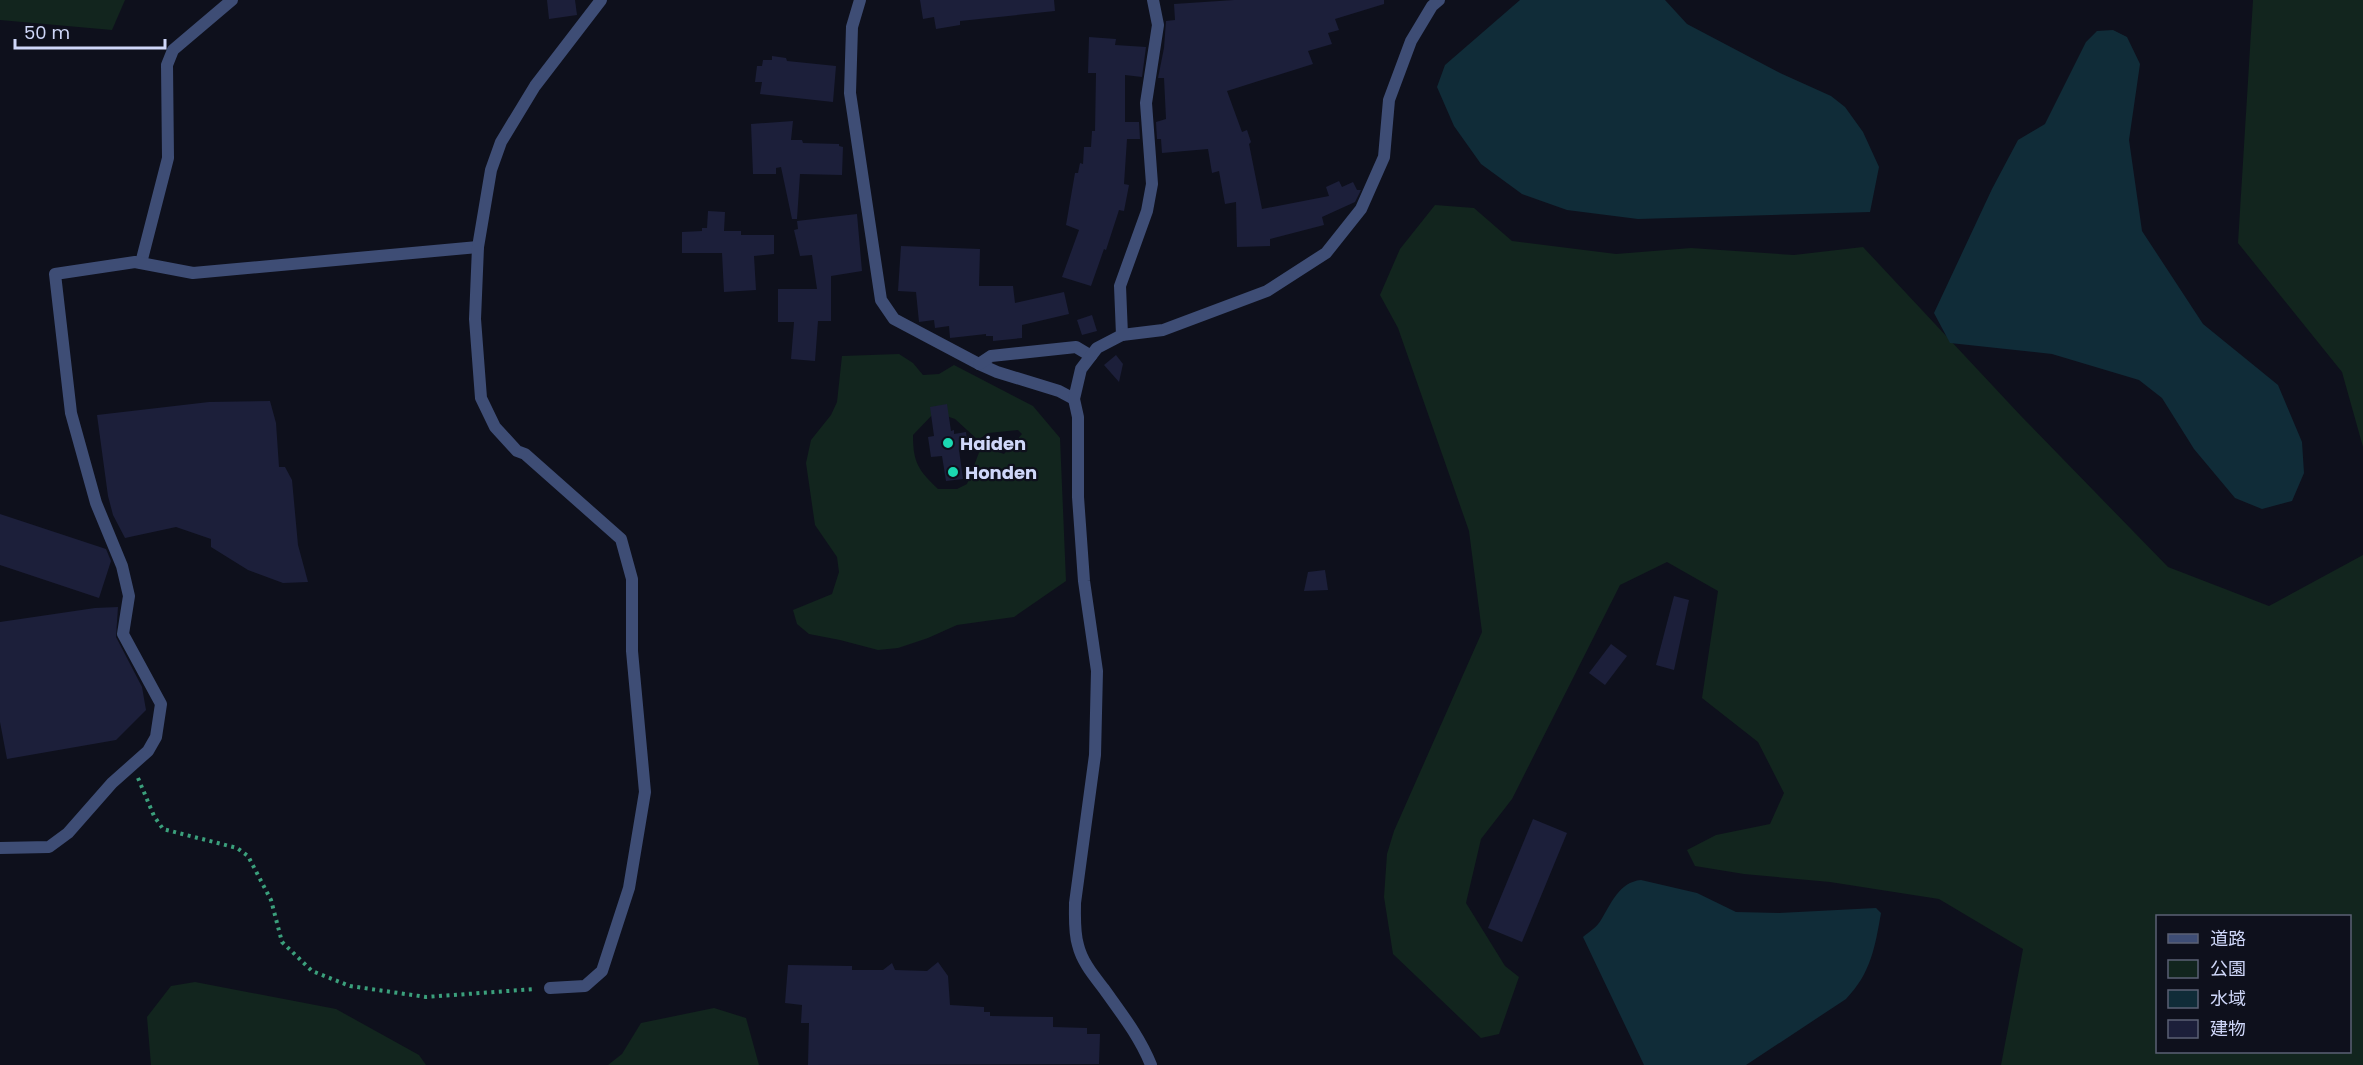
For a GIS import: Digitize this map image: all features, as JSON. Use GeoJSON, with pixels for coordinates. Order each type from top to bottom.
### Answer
{"type":"FeatureCollection","features":[{"type":"Feature","properties":{"kind":"street"},"geometry":{"type":"LineString","coordinates":[[141,263],[168,158],[168,65],[173,50],[232,0]]}},
{"type":"Feature","properties":{"kind":"street"},"geometry":{"type":"LineString","coordinates":[[550,988],[585,986],[602,971],[629,888],[645,792],[632,651],[632,579],[621,539],[525,454],[517,451],[495,427],[481,398],[475,319],[478,247],[491,170],[501,142],[535,86],[601,0]]}},
{"type":"Feature","properties":{"kind":"street"},"geometry":{"type":"LineString","coordinates":[[860,0],[852,27],[850,93],[881,300],[894,319],[979,364],[997,372],[1059,391],[1074,399]]}},
{"type":"Feature","properties":{"kind":"street"},"geometry":{"type":"LineString","coordinates":[[1122,334],[1120,286],[1147,211],[1152,184],[1146,103],[1158,25],[1153,0]]}},
{"type":"Feature","properties":{"kind":"street"},"geometry":{"type":"LineString","coordinates":[[1151,1065],[1146,1052],[1088,967],[1078,946],[1075,903],[1095,755],[1097,671],[1084,581],[1078,496],[1078,417],[1074,399],[1081,369],[1097,348],[1122,334],[1163,330],[1267,291],[1326,253],[1361,209],[1384,158],[1389,100],[1411,41],[1432,6],[1439,0]]}},
{"type":"Feature","properties":{"kind":"street"},"geometry":{"type":"LineString","coordinates":[[0,848],[49,847],[68,833],[112,783],[148,751],[156,737],[161,704],[123,634],[129,596],[122,566],[96,503],[71,413],[55,274],[135,262],[193,273],[478,247]]}},
{"type":"Feature","properties":{"kind":"street"},"geometry":{"type":"LineString","coordinates":[[979,364],[991,356],[1076,347],[1091,356]]}},
{"type":"Feature","properties":{"kind":"path"},"geometry":{"type":"LineString","coordinates":[[133,765],[154,816],[162,829],[237,848],[248,856],[271,900],[282,942],[312,971],[350,986],[426,997],[550,988]]}},
{"type":"Feature","properties":{"kind":"green space"},"geometry":{"type":"Polygon","coordinates":[[[0,0],[125,0],[112,30],[0,20],[0,0]]]}},
{"type":"Feature","properties":{"kind":"green space"},"geometry":{"type":"Polygon","coordinates":[[[2253,0],[2363,0],[2363,447],[2342,372],[2238,243],[2253,0]]]}},
{"type":"Feature","properties":{"kind":"green space"},"geometry":{"type":"Polygon","coordinates":[[[1435,205],[1474,208],[1512,241],[1616,254],[1691,248],[1794,255],[1863,247],[2021,416],[2168,567],[2269,606],[2363,555],[2363,1065],[2001,1065],[2023,949],[1939,899],[1830,882],[1744,874],[1695,866],[1687,850],[1716,835],[1770,824],[1784,793],[1758,742],[1702,698],[1718,591],[1667,562],[1620,585],[1512,799],[1481,839],[1466,903],[1505,966],[1519,977],[1499,1034],[1481,1038],[1393,954],[1384,897],[1387,854],[1394,831],[1482,632],[1469,531],[1398,328],[1380,295],[1400,249],[1435,205]]]}},
{"type":"Feature","properties":{"kind":"green space"},"geometry":{"type":"Polygon","coordinates":[[[899,354],[913,363],[923,375],[939,374],[954,365],[1033,406],[1060,438],[1066,581],[1014,617],[957,625],[898,648],[878,650],[809,634],[797,624],[793,610],[832,594],[839,572],[837,557],[815,525],[806,463],[811,440],[831,415],[837,402],[842,356],[899,354]],[[935,412],[913,435],[914,452],[918,465],[938,489],[957,489],[967,484],[980,450],[987,448],[1004,454],[1022,434],[1018,430],[988,433],[978,440],[955,419],[935,412]]]}},
{"type":"Feature","properties":{"kind":"green space"},"geometry":{"type":"Polygon","coordinates":[[[195,982],[336,1009],[419,1055],[426,1065],[151,1065],[147,1017],[171,986],[195,982]]]}},
{"type":"Feature","properties":{"kind":"green space"},"geometry":{"type":"Polygon","coordinates":[[[714,1008],[746,1018],[759,1065],[608,1065],[622,1054],[641,1023],[714,1008]]]}},
{"type":"Feature","properties":{"kind":"water"},"geometry":{"type":"Polygon","coordinates":[[[1520,0],[1665,0],[1687,24],[1780,73],[1831,96],[1845,107],[1863,132],[1879,167],[1870,212],[1638,219],[1567,210],[1522,194],[1481,164],[1454,126],[1437,87],[1445,65],[1520,0]]]}},
{"type":"Feature","properties":{"kind":"water"},"geometry":{"type":"Polygon","coordinates":[[[2113,30],[2127,37],[2140,64],[2129,140],[2142,231],[2203,324],[2278,385],[2302,442],[2304,473],[2292,501],[2262,509],[2235,498],[2194,449],[2162,398],[2139,380],[2052,354],[1950,343],[1934,313],[1992,189],[2018,140],[2045,124],[2086,42],[2097,31],[2113,30]]]}},
{"type":"Feature","properties":{"kind":"water"},"geometry":{"type":"Polygon","coordinates":[[[1641,880],[1697,893],[1736,912],[1779,913],[1876,908],[1881,913],[1871,959],[1861,979],[1846,999],[1746,1065],[1644,1065],[1583,937],[1599,923],[1621,889],[1641,880]]]}},
{"type":"Feature","properties":{"kind":"building"},"geometry":{"type":"Polygon","coordinates":[[[547,0],[575,0],[577,15],[549,19],[547,0]]]}},
{"type":"Feature","properties":{"kind":"building"},"geometry":{"type":"Polygon","coordinates":[[[920,0],[1054,0],[1055,11],[960,21],[960,25],[936,29],[934,17],[923,19],[920,0]]]}},
{"type":"Feature","properties":{"kind":"building"},"geometry":{"type":"Polygon","coordinates":[[[1234,0],[1384,0],[1384,4],[1335,19],[1339,30],[1328,33],[1332,44],[1308,51],[1313,64],[1227,91],[1242,132],[1247,130],[1251,142],[1249,144],[1262,209],[1329,196],[1326,187],[1339,181],[1342,187],[1353,182],[1357,190],[1361,190],[1355,202],[1322,217],[1324,225],[1270,239],[1270,246],[1237,247],[1236,202],[1225,204],[1219,171],[1212,173],[1208,149],[1162,153],[1161,139],[1157,139],[1156,122],[1166,119],[1164,78],[1158,78],[1166,21],[1175,20],[1174,4],[1234,0]]]}},
{"type":"Feature","properties":{"kind":"building"},"geometry":{"type":"Polygon","coordinates":[[[1089,37],[1116,39],[1115,45],[1146,47],[1142,77],[1125,75],[1125,122],[1139,122],[1140,139],[1127,139],[1124,184],[1129,185],[1124,211],[1119,210],[1091,286],[1062,277],[1079,230],[1066,225],[1075,173],[1078,173],[1080,163],[1083,164],[1084,147],[1091,147],[1092,131],[1095,131],[1096,73],[1088,73],[1089,37]]]}},
{"type":"Feature","properties":{"kind":"building"},"geometry":{"type":"Polygon","coordinates":[[[772,56],[786,58],[787,61],[836,66],[833,102],[760,94],[762,82],[755,82],[757,66],[762,66],[763,60],[772,60],[772,56]]]}},
{"type":"Feature","properties":{"kind":"building"},"geometry":{"type":"Polygon","coordinates":[[[793,121],[791,140],[802,140],[803,143],[839,144],[843,147],[842,175],[800,174],[797,219],[792,219],[781,167],[776,168],[776,174],[753,174],[751,124],[793,121]]]}},
{"type":"Feature","properties":{"kind":"building"},"geometry":{"type":"Polygon","coordinates":[[[708,211],[725,212],[724,231],[741,231],[741,235],[774,235],[774,254],[754,256],[756,290],[724,292],[722,253],[682,253],[682,232],[702,231],[702,228],[707,228],[708,211]]]}},
{"type":"Feature","properties":{"kind":"building"},"geometry":{"type":"Polygon","coordinates":[[[857,214],[862,271],[831,276],[831,321],[818,321],[815,361],[791,359],[794,322],[778,322],[778,289],[817,289],[812,255],[800,256],[794,230],[798,229],[797,221],[857,214]]]}},
{"type":"Feature","properties":{"kind":"building"},"geometry":{"type":"Polygon","coordinates":[[[901,246],[980,249],[979,286],[1013,286],[1015,303],[1064,292],[1069,314],[1022,325],[1022,338],[993,341],[993,336],[986,336],[986,334],[950,338],[949,326],[935,328],[934,320],[919,322],[916,292],[898,291],[901,246]]]}},
{"type":"Feature","properties":{"kind":"building"},"geometry":{"type":"Polygon","coordinates":[[[1092,315],[1097,331],[1082,335],[1077,320],[1092,315]]]}},
{"type":"Feature","properties":{"kind":"building"},"geometry":{"type":"Polygon","coordinates":[[[1116,355],[1123,364],[1119,382],[1104,365],[1116,355]]]}},
{"type":"Feature","properties":{"kind":"building"},"geometry":{"type":"Polygon","coordinates":[[[270,401],[276,423],[279,467],[285,467],[292,480],[298,545],[308,582],[283,583],[248,570],[211,547],[211,539],[176,527],[125,538],[113,515],[108,496],[97,415],[209,402],[270,401]]]}},
{"type":"Feature","properties":{"kind":"building"},"geometry":{"type":"Polygon","coordinates":[[[947,404],[951,431],[954,430],[954,434],[966,432],[968,449],[959,450],[963,479],[946,481],[942,456],[931,457],[928,437],[934,436],[930,407],[947,404]]]}},
{"type":"Feature","properties":{"kind":"building"},"geometry":{"type":"Polygon","coordinates":[[[0,514],[106,549],[111,561],[99,598],[0,565],[0,514]]]}},
{"type":"Feature","properties":{"kind":"building"},"geometry":{"type":"Polygon","coordinates":[[[1325,570],[1328,590],[1304,591],[1308,572],[1325,570]]]}},
{"type":"Feature","properties":{"kind":"building"},"geometry":{"type":"Polygon","coordinates":[[[1674,596],[1689,600],[1674,670],[1656,665],[1674,596]]]}},
{"type":"Feature","properties":{"kind":"building"},"geometry":{"type":"Polygon","coordinates":[[[118,607],[116,637],[142,687],[146,710],[116,740],[7,759],[0,722],[0,622],[95,608],[118,607]]]}},
{"type":"Feature","properties":{"kind":"building"},"geometry":{"type":"Polygon","coordinates":[[[1611,644],[1627,656],[1605,685],[1589,673],[1611,644]]]}},
{"type":"Feature","properties":{"kind":"building"},"geometry":{"type":"Polygon","coordinates":[[[1533,819],[1567,833],[1522,942],[1488,928],[1533,819]]]}},
{"type":"Feature","properties":{"kind":"building"},"geometry":{"type":"Polygon","coordinates":[[[938,962],[948,976],[950,1005],[984,1007],[984,1012],[990,1012],[990,1016],[1053,1017],[1053,1027],[1087,1028],[1087,1034],[1100,1034],[1099,1064],[808,1065],[809,1023],[801,1023],[802,1005],[785,1003],[788,965],[852,966],[852,970],[883,970],[892,963],[895,970],[927,971],[938,962]]]}},
{"type":"Feature","properties":{"kind":"place","name":"Haiden"},"geometry":{"type":"Point","coordinates":[948,443]}},
{"type":"Feature","properties":{"kind":"place","name":"Honden"},"geometry":{"type":"Point","coordinates":[953,472]}}]}
